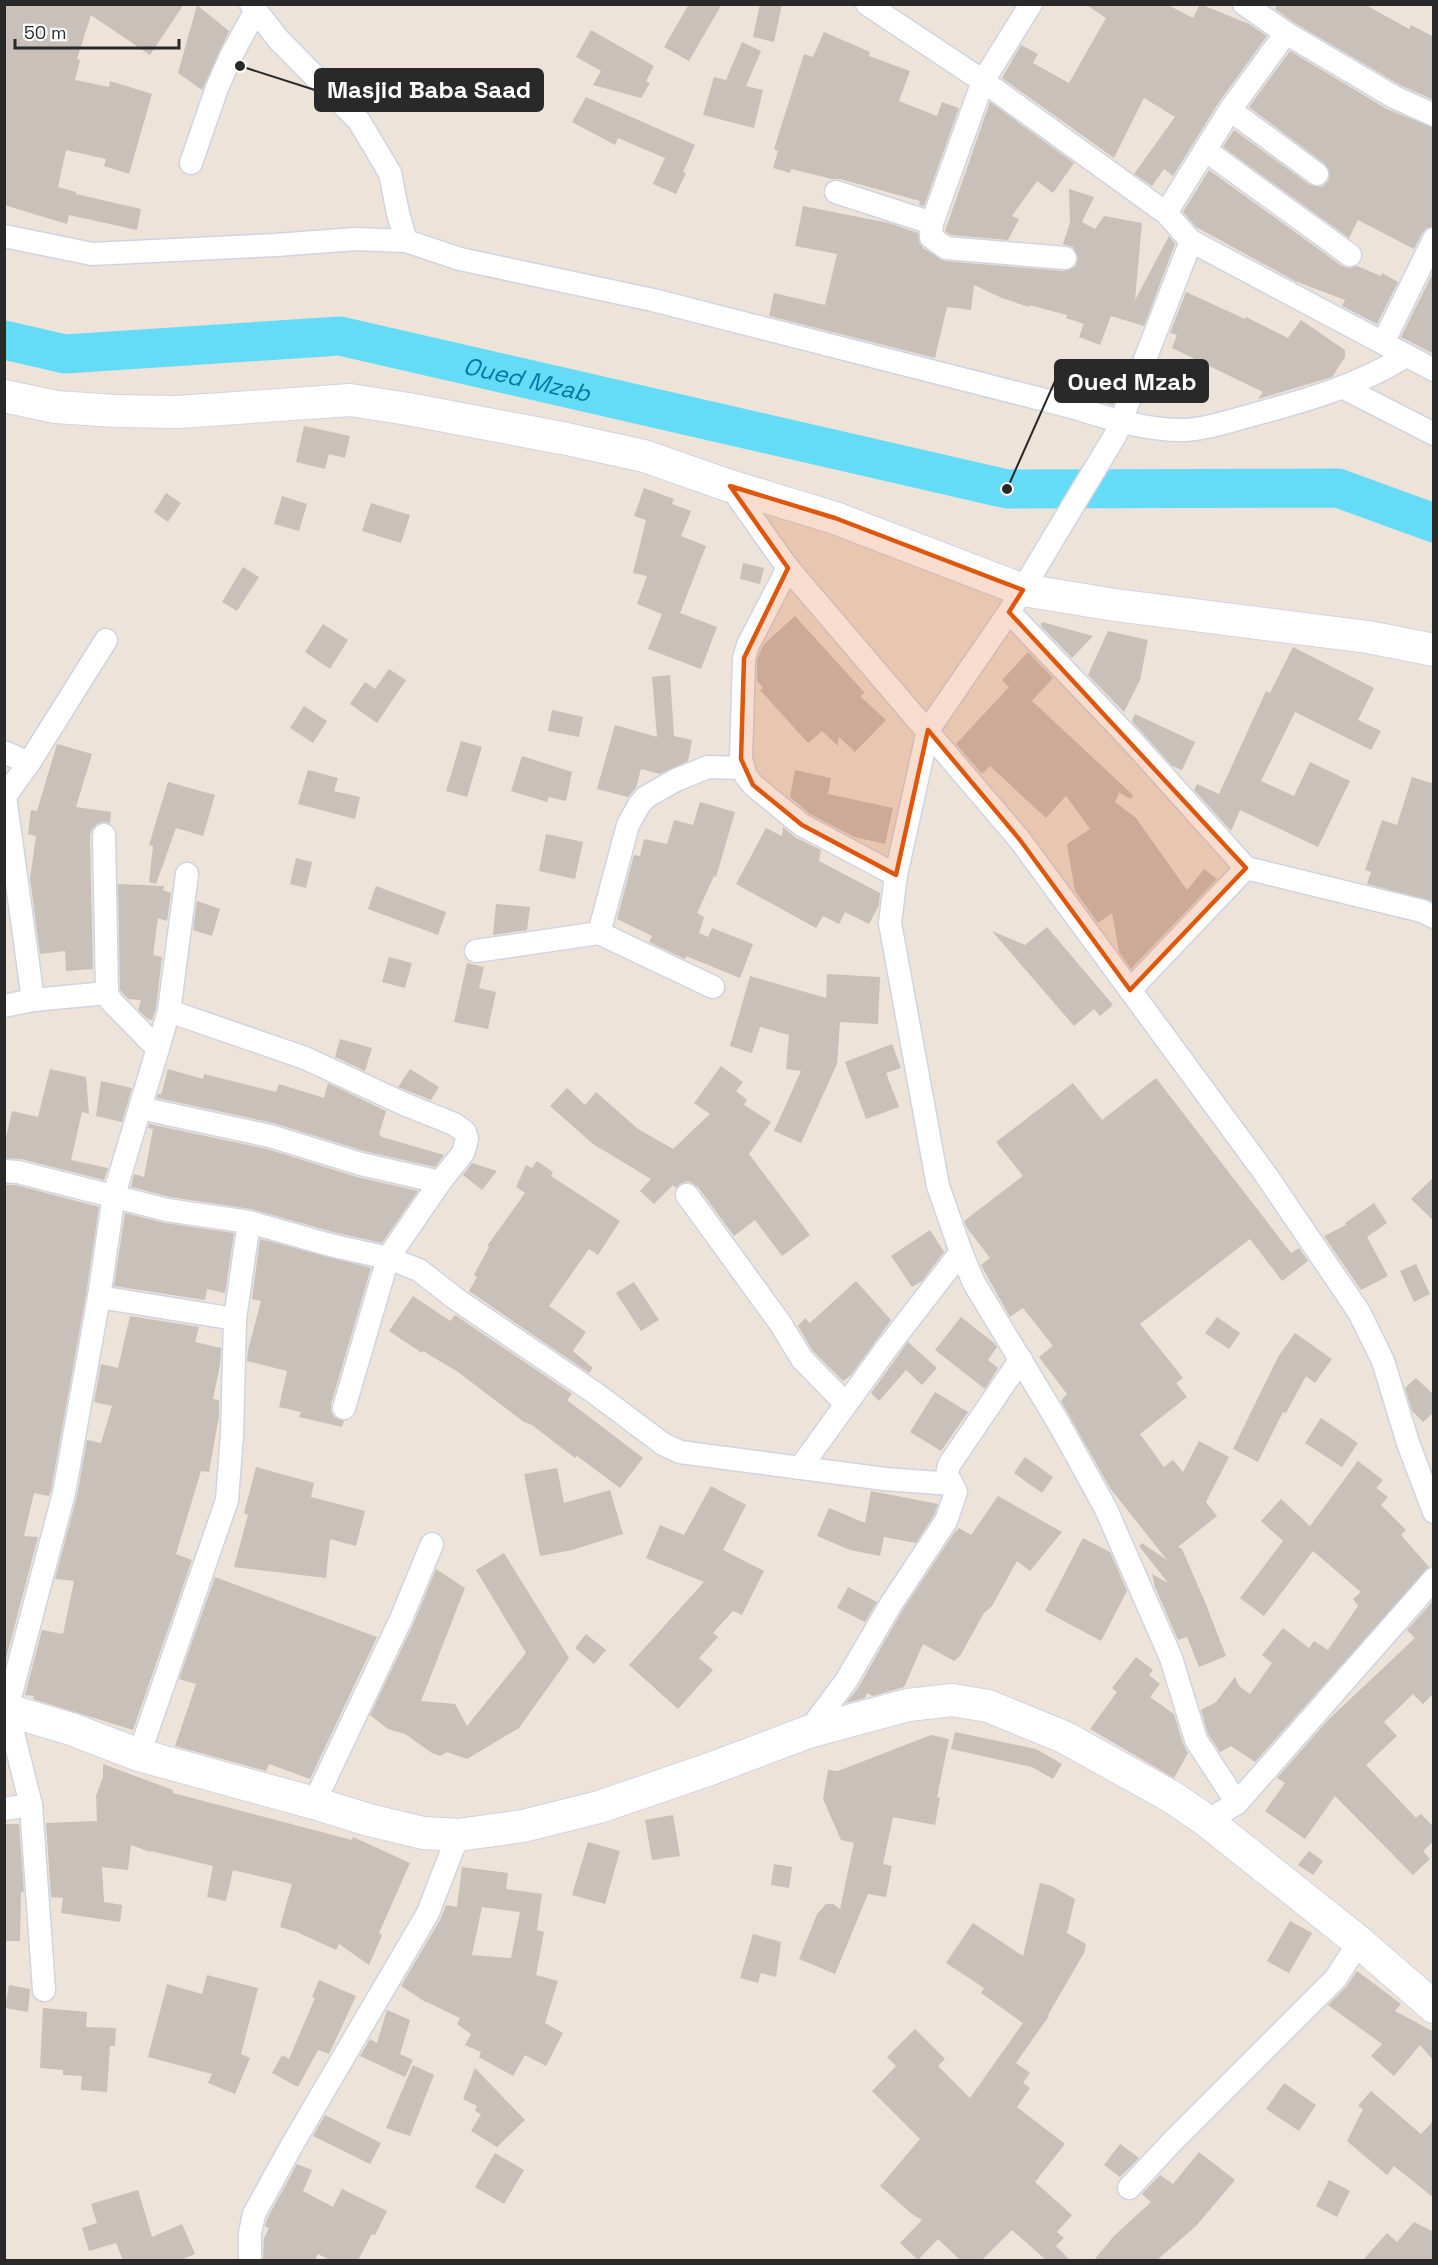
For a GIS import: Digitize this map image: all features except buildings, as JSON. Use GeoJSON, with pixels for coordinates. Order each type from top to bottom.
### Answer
{"type":"FeatureCollection","features":[{"type":"Feature","properties":{"kind":"main road"},"geometry":{"type":"LineString","coordinates":[[4,396],[56,407],[179,412],[350,400],[533,432],[633,453],[835,518],[1021,591],[1368,637],[1434,650]]}},
{"type":"Feature","properties":{"kind":"main road"},"geometry":{"type":"LineString","coordinates":[[6,1709],[71,1729],[139,1755],[369,1820],[423,1833],[458,1835],[523,1826],[598,1807],[710,1769],[808,1732],[908,1705],[952,1700],[988,1707],[1064,1737],[1172,1797],[1207,1821],[1359,1942],[1434,2007]]}},
{"type":"Feature","properties":{"kind":"street"},"geometry":{"type":"LineString","coordinates":[[867,4],[982,81],[1166,213],[1191,242],[1434,370]]}},
{"type":"Feature","properties":{"kind":"street"},"geometry":{"type":"LineString","coordinates":[[1031,4],[982,81],[932,223],[931,237],[946,248],[1065,258]]}},
{"type":"Feature","properties":{"kind":"street"},"geometry":{"type":"LineString","coordinates":[[1244,4],[1286,33],[1394,97],[1434,115]]}},
{"type":"Feature","properties":{"kind":"street"},"geometry":{"type":"LineString","coordinates":[[191,163],[217,88],[254,7],[278,39],[359,121],[390,173],[406,241]]}},
{"type":"Feature","properties":{"kind":"street"},"geometry":{"type":"LineString","coordinates":[[1166,213],[1230,111],[1286,33]]}},
{"type":"Feature","properties":{"kind":"street"},"geometry":{"type":"LineString","coordinates":[[1230,111],[1317,174]]}},
{"type":"Feature","properties":{"kind":"street"},"geometry":{"type":"LineString","coordinates":[[1205,150],[1350,255]]}},
{"type":"Feature","properties":{"kind":"street"},"geometry":{"type":"LineString","coordinates":[[836,192],[932,223]]}},
{"type":"Feature","properties":{"kind":"street"},"geometry":{"type":"LineString","coordinates":[[4,236],[92,254],[355,239],[406,241],[460,259],[653,300],[1068,406],[1119,428],[1184,430],[1203,428],[1344,388],[1376,374],[1406,356]]}},
{"type":"Feature","properties":{"kind":"street"},"geometry":{"type":"LineString","coordinates":[[1383,343],[1434,239]]}},
{"type":"Feature","properties":{"kind":"street"},"geometry":{"type":"LineString","coordinates":[[1191,242],[1119,428],[1021,591],[928,730],[896,875],[890,923],[908,1011],[938,1186],[961,1252],[974,1283],[1021,1359],[1105,1507],[1171,1658],[1196,1740],[1237,1803]]}},
{"type":"Feature","properties":{"kind":"street"},"geometry":{"type":"LineString","coordinates":[[1344,388],[1434,434]]}},
{"type":"Feature","properties":{"kind":"street"},"geometry":{"type":"LineString","coordinates":[[730,486],[788,568],[1020,840],[1266,1174],[1359,1312],[1383,1361],[1408,1443],[1434,1512]]}},
{"type":"Feature","properties":{"kind":"street"},"geometry":{"type":"LineString","coordinates":[[788,568],[748,645],[744,658],[741,759],[743,768],[753,785],[802,825],[896,875]]}},
{"type":"Feature","properties":{"kind":"street"},"geometry":{"type":"LineString","coordinates":[[1021,591],[1133,742],[1246,868],[1422,911],[1434,917]]}},
{"type":"Feature","properties":{"kind":"street"},"geometry":{"type":"LineString","coordinates":[[33,1000],[5,796],[29,763],[106,640]]}},
{"type":"Feature","properties":{"kind":"street"},"geometry":{"type":"LineString","coordinates":[[4,752],[29,763]]}},
{"type":"Feature","properties":{"kind":"street"},"geometry":{"type":"LineString","coordinates":[[599,933],[628,825],[639,805],[646,798],[676,780],[708,766],[743,768]]}},
{"type":"Feature","properties":{"kind":"street"},"geometry":{"type":"LineString","coordinates":[[104,835],[107,993],[111,1001],[158,1049]]}},
{"type":"Feature","properties":{"kind":"street"},"geometry":{"type":"LineString","coordinates":[[1130,990],[1246,868]]}},
{"type":"Feature","properties":{"kind":"street"},"geometry":{"type":"LineString","coordinates":[[44,1990],[31,1805],[6,1709],[64,1493],[99,1297],[114,1196],[169,1011],[187,874]]}},
{"type":"Feature","properties":{"kind":"street"},"geometry":{"type":"LineString","coordinates":[[476,951],[599,933],[713,987]]}},
{"type":"Feature","properties":{"kind":"street"},"geometry":{"type":"LineString","coordinates":[[4,1006],[33,1000],[107,993]]}},
{"type":"Feature","properties":{"kind":"street"},"geometry":{"type":"LineString","coordinates":[[169,1011],[305,1058],[404,1104],[454,1124],[465,1132],[466,1147],[463,1154],[440,1182],[388,1258],[344,1408]]}},
{"type":"Feature","properties":{"kind":"street"},"geometry":{"type":"LineString","coordinates":[[140,1108],[270,1136],[361,1164],[440,1182]]}},
{"type":"Feature","properties":{"kind":"street"},"geometry":{"type":"LineString","coordinates":[[4,1171],[18,1172],[167,1210],[249,1222],[330,1245],[388,1258],[419,1270],[456,1299],[596,1393],[663,1444],[680,1452],[885,1479],[952,1484]]}},
{"type":"Feature","properties":{"kind":"street"},"geometry":{"type":"LineString","coordinates":[[687,1195],[780,1323],[802,1359],[846,1404]]}},
{"type":"Feature","properties":{"kind":"street"},"geometry":{"type":"LineString","coordinates":[[139,1755],[227,1500],[232,1435],[235,1319],[249,1222]]}},
{"type":"Feature","properties":{"kind":"street"},"geometry":{"type":"LineString","coordinates":[[800,1468],[961,1252]]}},
{"type":"Feature","properties":{"kind":"street"},"geometry":{"type":"LineString","coordinates":[[99,1297],[235,1319]]}},
{"type":"Feature","properties":{"kind":"street"},"geometry":{"type":"LineString","coordinates":[[808,1732],[846,1681],[891,1604],[946,1521],[955,1496],[947,1475],[949,1465],[1021,1359]]}},
{"type":"Feature","properties":{"kind":"street"},"geometry":{"type":"LineString","coordinates":[[314,1803],[401,1619],[432,1544]]}},
{"type":"Feature","properties":{"kind":"street"},"geometry":{"type":"LineString","coordinates":[[1207,1821],[1237,1803],[1434,1579]]}},
{"type":"Feature","properties":{"kind":"street"},"geometry":{"type":"LineString","coordinates":[[4,1809],[31,1805]]}},
{"type":"Feature","properties":{"kind":"street"},"geometry":{"type":"LineString","coordinates":[[250,2260],[250,2233],[254,2214],[428,1913],[458,1835]]}},
{"type":"Feature","properties":{"kind":"street"},"geometry":{"type":"LineString","coordinates":[[1129,2188],[1336,1978],[1359,1942]]}},
{"type":"Feature","properties":{"kind":"highlighted area"},"geometry":{"type":"Polygon","coordinates":[[[730,486],[835,518],[1023,590],[1009,612],[1246,868],[1130,990],[1020,840],[928,730],[896,875],[802,825],[753,785],[741,759],[744,658],[788,568],[730,486]]]}},
{"type":"Feature","properties":{"kind":"waterway","name":"Oued Mzab"},"geometry":{"type":"LineString","coordinates":[[4,340],[65,354],[340,336],[1007,489],[1338,488],[1434,523]]}},
{"type":"Feature","properties":{"kind":"place","name":"Masjid Baba Saad"},"geometry":{"type":"Point","coordinates":[240,66]}},
{"type":"Feature","properties":{"kind":"place","name":"Oued Mzab"},"geometry":{"type":"Point","coordinates":[1007,489]}}]}
